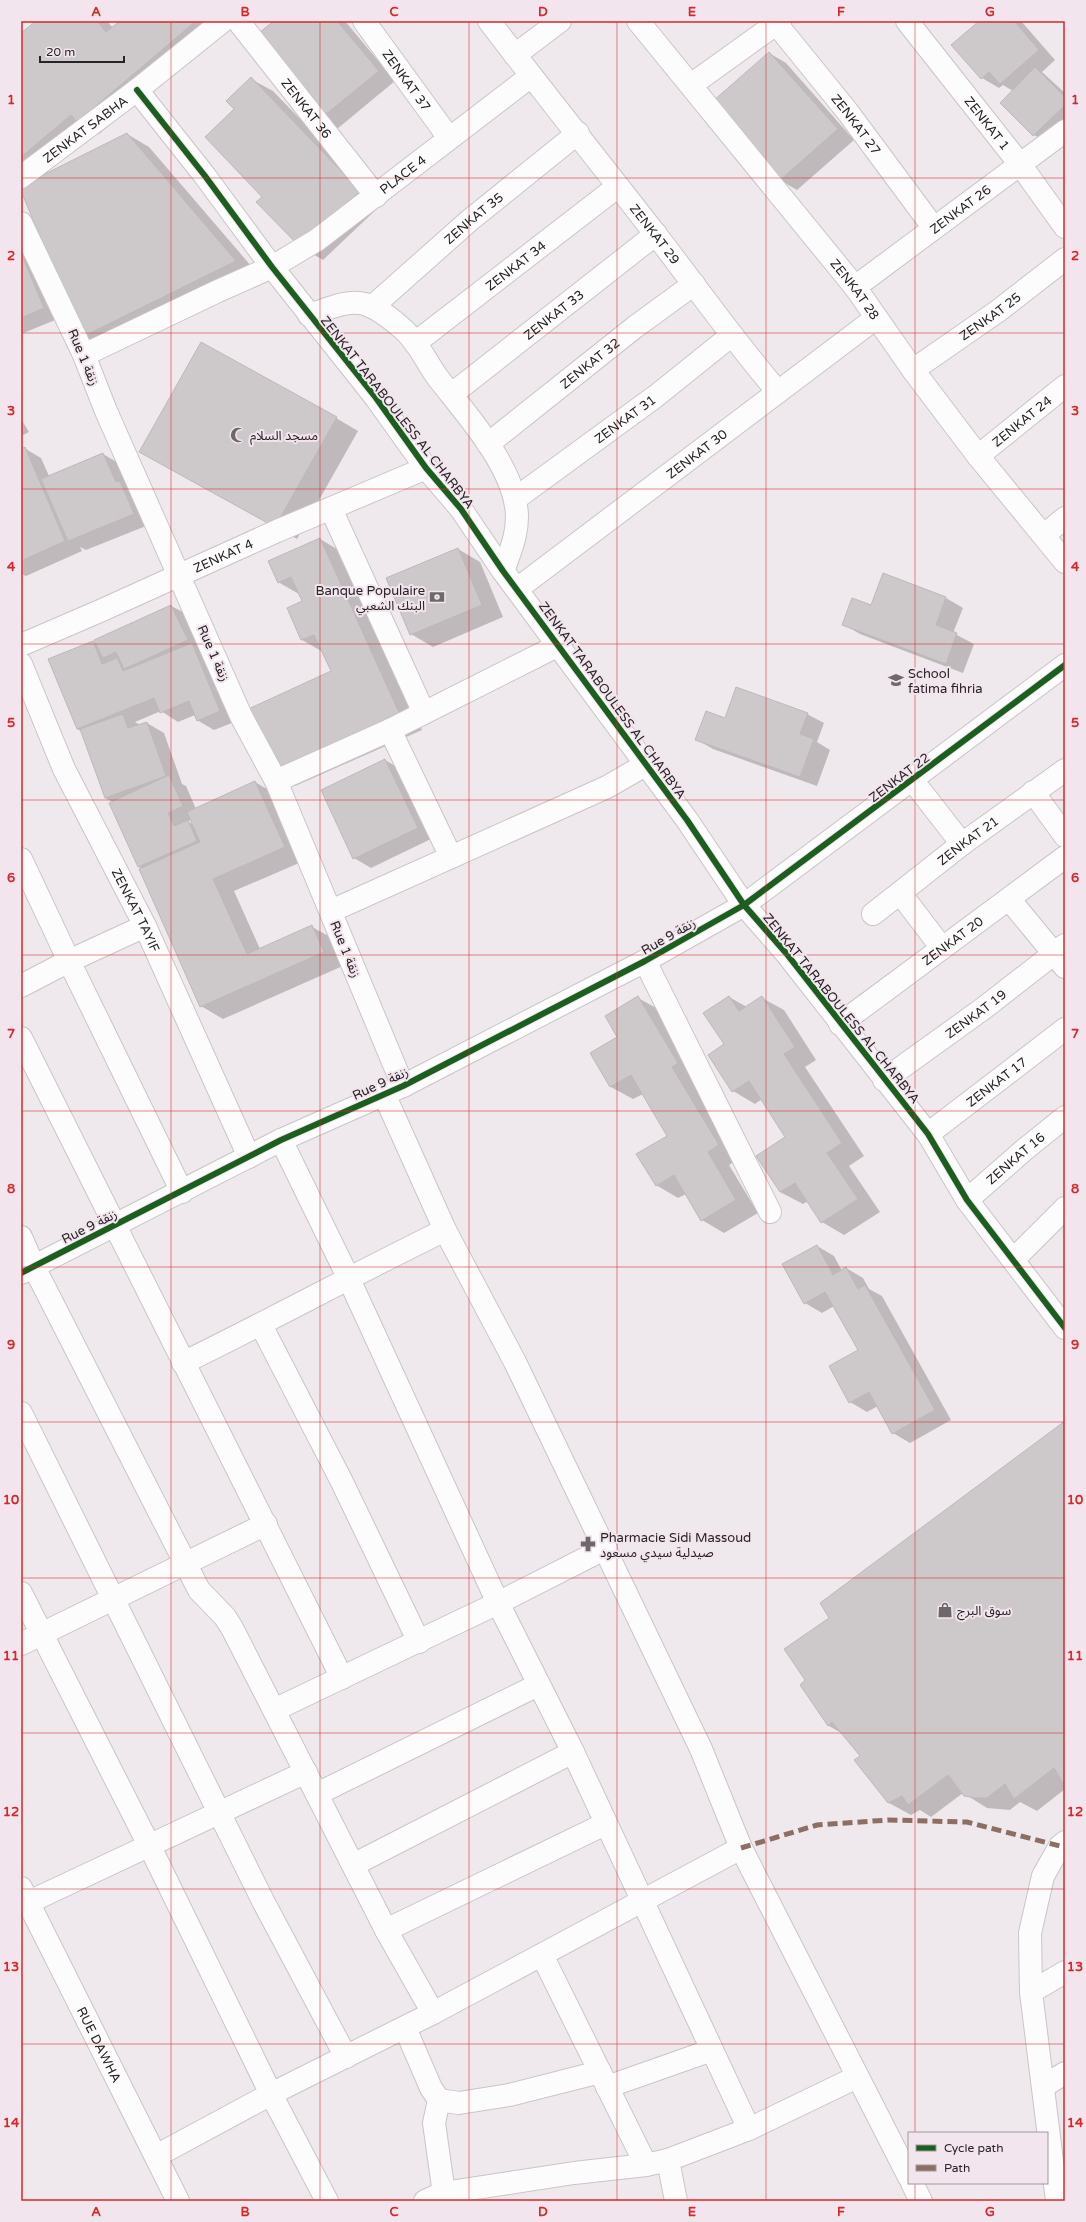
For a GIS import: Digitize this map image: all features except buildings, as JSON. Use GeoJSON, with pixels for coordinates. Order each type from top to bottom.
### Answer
{"type":"FeatureCollection","features":[{"type":"Feature","properties":{"kind":"street","name":"ZENKAT SABHA"},"geometry":{"type":"LineString","coordinates":[[21,177],[137,90],[223,21]]}},
{"type":"Feature","properties":{"kind":"street","name":"ZENKAT 36"},"geometry":{"type":"LineString","coordinates":[[238,21],[376,196]]}},
{"type":"Feature","properties":{"kind":"street","name":"ZENKAT 37"},"geometry":{"type":"LineString","coordinates":[[364,21],[449,138]]}},
{"type":"Feature","properties":{"kind":"street","name":"ZENKAT 29"},"geometry":{"type":"LineString","coordinates":[[489,21],[531,76],[578,133],[617,187],[656,234],[752,362],[778,392]]}},
{"type":"Feature","properties":{"kind":"street"},"geometry":{"type":"LineString","coordinates":[[515,55],[560,21]]}},
{"type":"Feature","properties":{"kind":"street","name":"ZENKAT 28"},"geometry":{"type":"LineString","coordinates":[[638,21],[782,200],[855,287],[913,370],[978,456],[1065,562]]}},
{"type":"Feature","properties":{"kind":"street","name":"ZENKAT 1"},"geometry":{"type":"LineString","coordinates":[[907,21],[1019,163],[1065,227]]}},
{"type":"Feature","properties":{"kind":"street","name":"ZENKAT 27"},"geometry":{"type":"LineString","coordinates":[[691,85],[777,22],[847,111],[933,227]]}},
{"type":"Feature","properties":{"kind":"street","name":"PLACE 4"},"geometry":{"type":"LineString","coordinates":[[84,355],[272,267],[317,240],[531,76]]}},
{"type":"Feature","properties":{"kind":"street","name":"ZENKAT TARABOULESS AL CHARBYA"},"geometry":{"type":"LineString","coordinates":[[137,90],[205,176],[309,315],[376,398],[426,468],[461,509],[503,571],[688,820],[744,905],[786,953],[840,1024],[928,1134],[968,1200],[1013,1260],[1063,1321]]}},
{"type":"Feature","properties":{"kind":"street","name":"ZENKAT 26"},"geometry":{"type":"LineString","coordinates":[[855,287],[1019,163],[1065,131]]}},
{"type":"Feature","properties":{"kind":"street","name":"ZENKAT 35"},"geometry":{"type":"LineString","coordinates":[[372,307],[470,220],[578,133]]}},
{"type":"Feature","properties":{"kind":"street","name":"ZENKAT 34"},"geometry":{"type":"LineString","coordinates":[[415,344],[617,187]]}},
{"type":"Feature","properties":{"kind":"street","name":"Rue 1 زنقة"},"geometry":{"type":"LineString","coordinates":[[21,222],[84,355],[106,411],[180,574],[241,716],[276,782],[331,911],[393,1090],[445,1230],[515,1362],[606,1548],[701,1749],[741,1848],[908,2175]]}},
{"type":"Feature","properties":{"kind":"street","name":"ZENKAT 33"},"geometry":{"type":"LineString","coordinates":[[452,394],[656,234]]}},
{"type":"Feature","properties":{"kind":"street","name":"ZENKAT 25"},"geometry":{"type":"LineString","coordinates":[[913,370],[998,311],[1065,259]]}},
{"type":"Feature","properties":{"kind":"street","name":"ZENKAT 32"},"geometry":{"type":"LineString","coordinates":[[488,444],[635,327],[694,284]]}},
{"type":"Feature","properties":{"kind":"street"},"geometry":{"type":"LineString","coordinates":[[309,315],[347,304],[364,304],[381,311],[406,332],[488,444],[500,465],[515,499],[517,518],[515,536],[503,571]]}},
{"type":"Feature","properties":{"kind":"street","name":"ZENKAT 30"},"geometry":{"type":"LineString","coordinates":[[517,589],[876,318]]}},
{"type":"Feature","properties":{"kind":"street","name":"ZENKAT 31"},"geometry":{"type":"LineString","coordinates":[[515,499],[656,396],[732,335]]}},
{"type":"Feature","properties":{"kind":"street","name":"ZENKAT 24"},"geometry":{"type":"LineString","coordinates":[[978,456],[1065,386]]}},
{"type":"Feature","properties":{"kind":"street","name":"ZENKAT 4"},"geometry":{"type":"LineString","coordinates":[[21,645],[100,612],[180,574],[426,468]]}},
{"type":"Feature","properties":{"kind":"street"},"geometry":{"type":"LineString","coordinates":[[331,509],[424,713]]}},
{"type":"Feature","properties":{"kind":"street"},"geometry":{"type":"LineString","coordinates":[[1044,535],[1065,518]]}},
{"type":"Feature","properties":{"kind":"street"},"geometry":{"type":"LineString","coordinates":[[276,782],[390,730],[559,645]]}},
{"type":"Feature","properties":{"kind":"street","name":"ZENKAT TAYIF"},"geometry":{"type":"LineString","coordinates":[[21,664],[64,769],[145,926],[249,1157]]}},
{"type":"Feature","properties":{"kind":"street","name":"ZENKAT 22"},"geometry":{"type":"LineString","coordinates":[[744,905],[1062,674]]}},
{"type":"Feature","properties":{"kind":"street"},"geometry":{"type":"LineString","coordinates":[[390,730],[452,856]]}},
{"type":"Feature","properties":{"kind":"street"},"geometry":{"type":"LineString","coordinates":[[331,911],[607,787],[647,764]]}},
{"type":"Feature","properties":{"kind":"street","name":"ZENKAT 21"},"geometry":{"type":"LineString","coordinates":[[874,914],[962,844],[1065,770]]}},
{"type":"Feature","properties":{"kind":"street"},"geometry":{"type":"LineString","coordinates":[[913,781],[962,844]]}},
{"type":"Feature","properties":{"kind":"street"},"geometry":{"type":"LineString","coordinates":[[1033,792],[1065,836]]}},
{"type":"Feature","properties":{"kind":"street","name":"ZENKAT 20"},"geometry":{"type":"LineString","coordinates":[[840,1024],[1065,857]]}},
{"type":"Feature","properties":{"kind":"street"},"geometry":{"type":"LineString","coordinates":[[21,859],[182,1192]]}},
{"type":"Feature","properties":{"kind":"street"},"geometry":{"type":"LineString","coordinates":[[900,893],[942,948]]}},
{"type":"Feature","properties":{"kind":"street"},"geometry":{"type":"LineString","coordinates":[[1009,899],[1062,955]]}},
{"type":"Feature","properties":{"kind":"street","name":"Rue 9 زنقة"},"geometry":{"type":"LineString","coordinates":[[27,1270],[281,1140],[393,1090],[645,961],[744,905]]}},
{"type":"Feature","properties":{"kind":"street"},"geometry":{"type":"LineString","coordinates":[[21,986],[69,961],[145,926]]}},
{"type":"Feature","properties":{"kind":"street","name":"ZENKAT 19"},"geometry":{"type":"LineString","coordinates":[[884,1080],[984,1008],[1062,955]]}},
{"type":"Feature","properties":{"kind":"street"},"geometry":{"type":"LineString","coordinates":[[645,961],[770,1212]]}},
{"type":"Feature","properties":{"kind":"street","name":"ZENKAT 17"},"geometry":{"type":"LineString","coordinates":[[928,1134],[1065,1029]]}},
{"type":"Feature","properties":{"kind":"street"},"geometry":{"type":"LineString","coordinates":[[21,1038],[342,1678]]}},
{"type":"Feature","properties":{"kind":"street","name":"ZENKAT 16"},"geometry":{"type":"LineString","coordinates":[[968,1200],[1024,1150],[1065,1117]]}},
{"type":"Feature","properties":{"kind":"street"},"geometry":{"type":"LineString","coordinates":[[281,1140],[348,1278],[498,1603],[573,1752],[605,1824],[749,2129]]}},
{"type":"Feature","properties":{"kind":"street"},"geometry":{"type":"LineString","coordinates":[[1013,1260],[1065,1208]]}},
{"type":"Feature","properties":{"kind":"street"},"geometry":{"type":"LineString","coordinates":[[183,1362],[261,1325],[348,1278],[445,1230]]}},
{"type":"Feature","properties":{"kind":"street"},"geometry":{"type":"LineString","coordinates":[[21,1237],[27,1270],[199,1590],[225,1617],[386,1930],[433,2013]]}},
{"type":"Feature","properties":{"kind":"street"},"geometry":{"type":"LineString","coordinates":[[261,1325],[341,1480],[419,1642]]}},
{"type":"Feature","properties":{"kind":"street"},"geometry":{"type":"LineString","coordinates":[[21,1413],[263,1901],[346,2057]]}},
{"type":"Feature","properties":{"kind":"street"},"geometry":{"type":"LineString","coordinates":[[21,1644],[112,1598],[266,1524]]}},
{"type":"Feature","properties":{"kind":"street"},"geometry":{"type":"LineString","coordinates":[[274,1710],[419,1642],[606,1548]]}},
{"type":"Feature","properties":{"kind":"street"},"geometry":{"type":"LineString","coordinates":[[21,1592],[149,1846],[271,2094],[327,2201]]}},
{"type":"Feature","properties":{"kind":"street"},"geometry":{"type":"LineString","coordinates":[[317,1794],[538,1685]]}},
{"type":"Feature","properties":{"kind":"street"},"geometry":{"type":"LineString","coordinates":[[353,1865],[573,1752]]}},
{"type":"Feature","properties":{"kind":"street"},"geometry":{"type":"LineString","coordinates":[[25,1895],[149,1846],[306,1772]]}},
{"type":"Feature","properties":{"kind":"street"},"geometry":{"type":"LineString","coordinates":[[386,1930],[605,1824]]}},
{"type":"Feature","properties":{"kind":"street"},"geometry":{"type":"LineString","coordinates":[[1056,2201],[1032,1992],[1030,1933],[1043,1876],[1063,1844]]}},
{"type":"Feature","properties":{"kind":"street"},"geometry":{"type":"LineString","coordinates":[[156,2156],[271,2094],[405,2028],[741,1848]]}},
{"type":"Feature","properties":{"kind":"street","name":"RUE DAWHA"},"geometry":{"type":"LineString","coordinates":[[25,1895],[178,2201]]}},
{"type":"Feature","properties":{"kind":"street"},"geometry":{"type":"LineString","coordinates":[[542,1955],[646,2165]]}},
{"type":"Feature","properties":{"kind":"street"},"geometry":{"type":"LineString","coordinates":[[1032,1992],[1065,1972]]}},
{"type":"Feature","properties":{"kind":"street"},"geometry":{"type":"LineString","coordinates":[[405,2028],[431,2088],[439,2100],[434,2123],[438,2198],[574,2173],[646,2165],[668,2160],[749,2129],[857,2077]]}},
{"type":"Feature","properties":{"kind":"street"},"geometry":{"type":"LineString","coordinates":[[439,2100],[459,2103],[604,2080],[712,2050]]}},
{"type":"Feature","properties":{"kind":"street"},"geometry":{"type":"LineString","coordinates":[[1044,2086],[1065,2073]]}},
{"type":"Feature","properties":{"kind":"street"},"geometry":{"type":"LineString","coordinates":[[668,2160],[676,2201]]}},
{"type":"Feature","properties":{"kind":"street"},"geometry":{"type":"LineString","coordinates":[[912,2184],[921,2201]]}},
{"type":"Feature","properties":{"kind":"marked path"},"geometry":{"type":"LineString","coordinates":[[741,1848],[817,1825],[888,1820],[967,1822],[1060,1846]]}},
{"type":"Feature","properties":{"kind":"cycle path"},"geometry":{"type":"LineString","coordinates":[[137,90],[205,176],[272,267],[376,398],[426,468],[461,509],[503,571],[687,820],[744,905],[786,953],[928,1134],[967,1200],[1065,1328]]}},
{"type":"Feature","properties":{"kind":"cycle path"},"geometry":{"type":"LineString","coordinates":[[21,1273],[281,1140],[403,1086],[645,961],[744,905],[1065,665]]}},
{"type":"Feature","properties":{"kind":"place","name":"مسجد السلام"},"geometry":{"type":"Point","coordinates":[238,435]}},
{"type":"Feature","properties":{"kind":"place","name":"Banque Populaire البنك الشعبي"},"geometry":{"type":"Point","coordinates":[437,597]}},
{"type":"Feature","properties":{"kind":"place","name":"School fatima fihria"},"geometry":{"type":"Point","coordinates":[896,680]}},
{"type":"Feature","properties":{"kind":"place","name":"Pharmacie Sidi Massoud صيدلية سيدي مسعود"},"geometry":{"type":"Point","coordinates":[588,1544]}},
{"type":"Feature","properties":{"kind":"place","name":"سوق البرج"},"geometry":{"type":"Point","coordinates":[945,1610]}}]}
